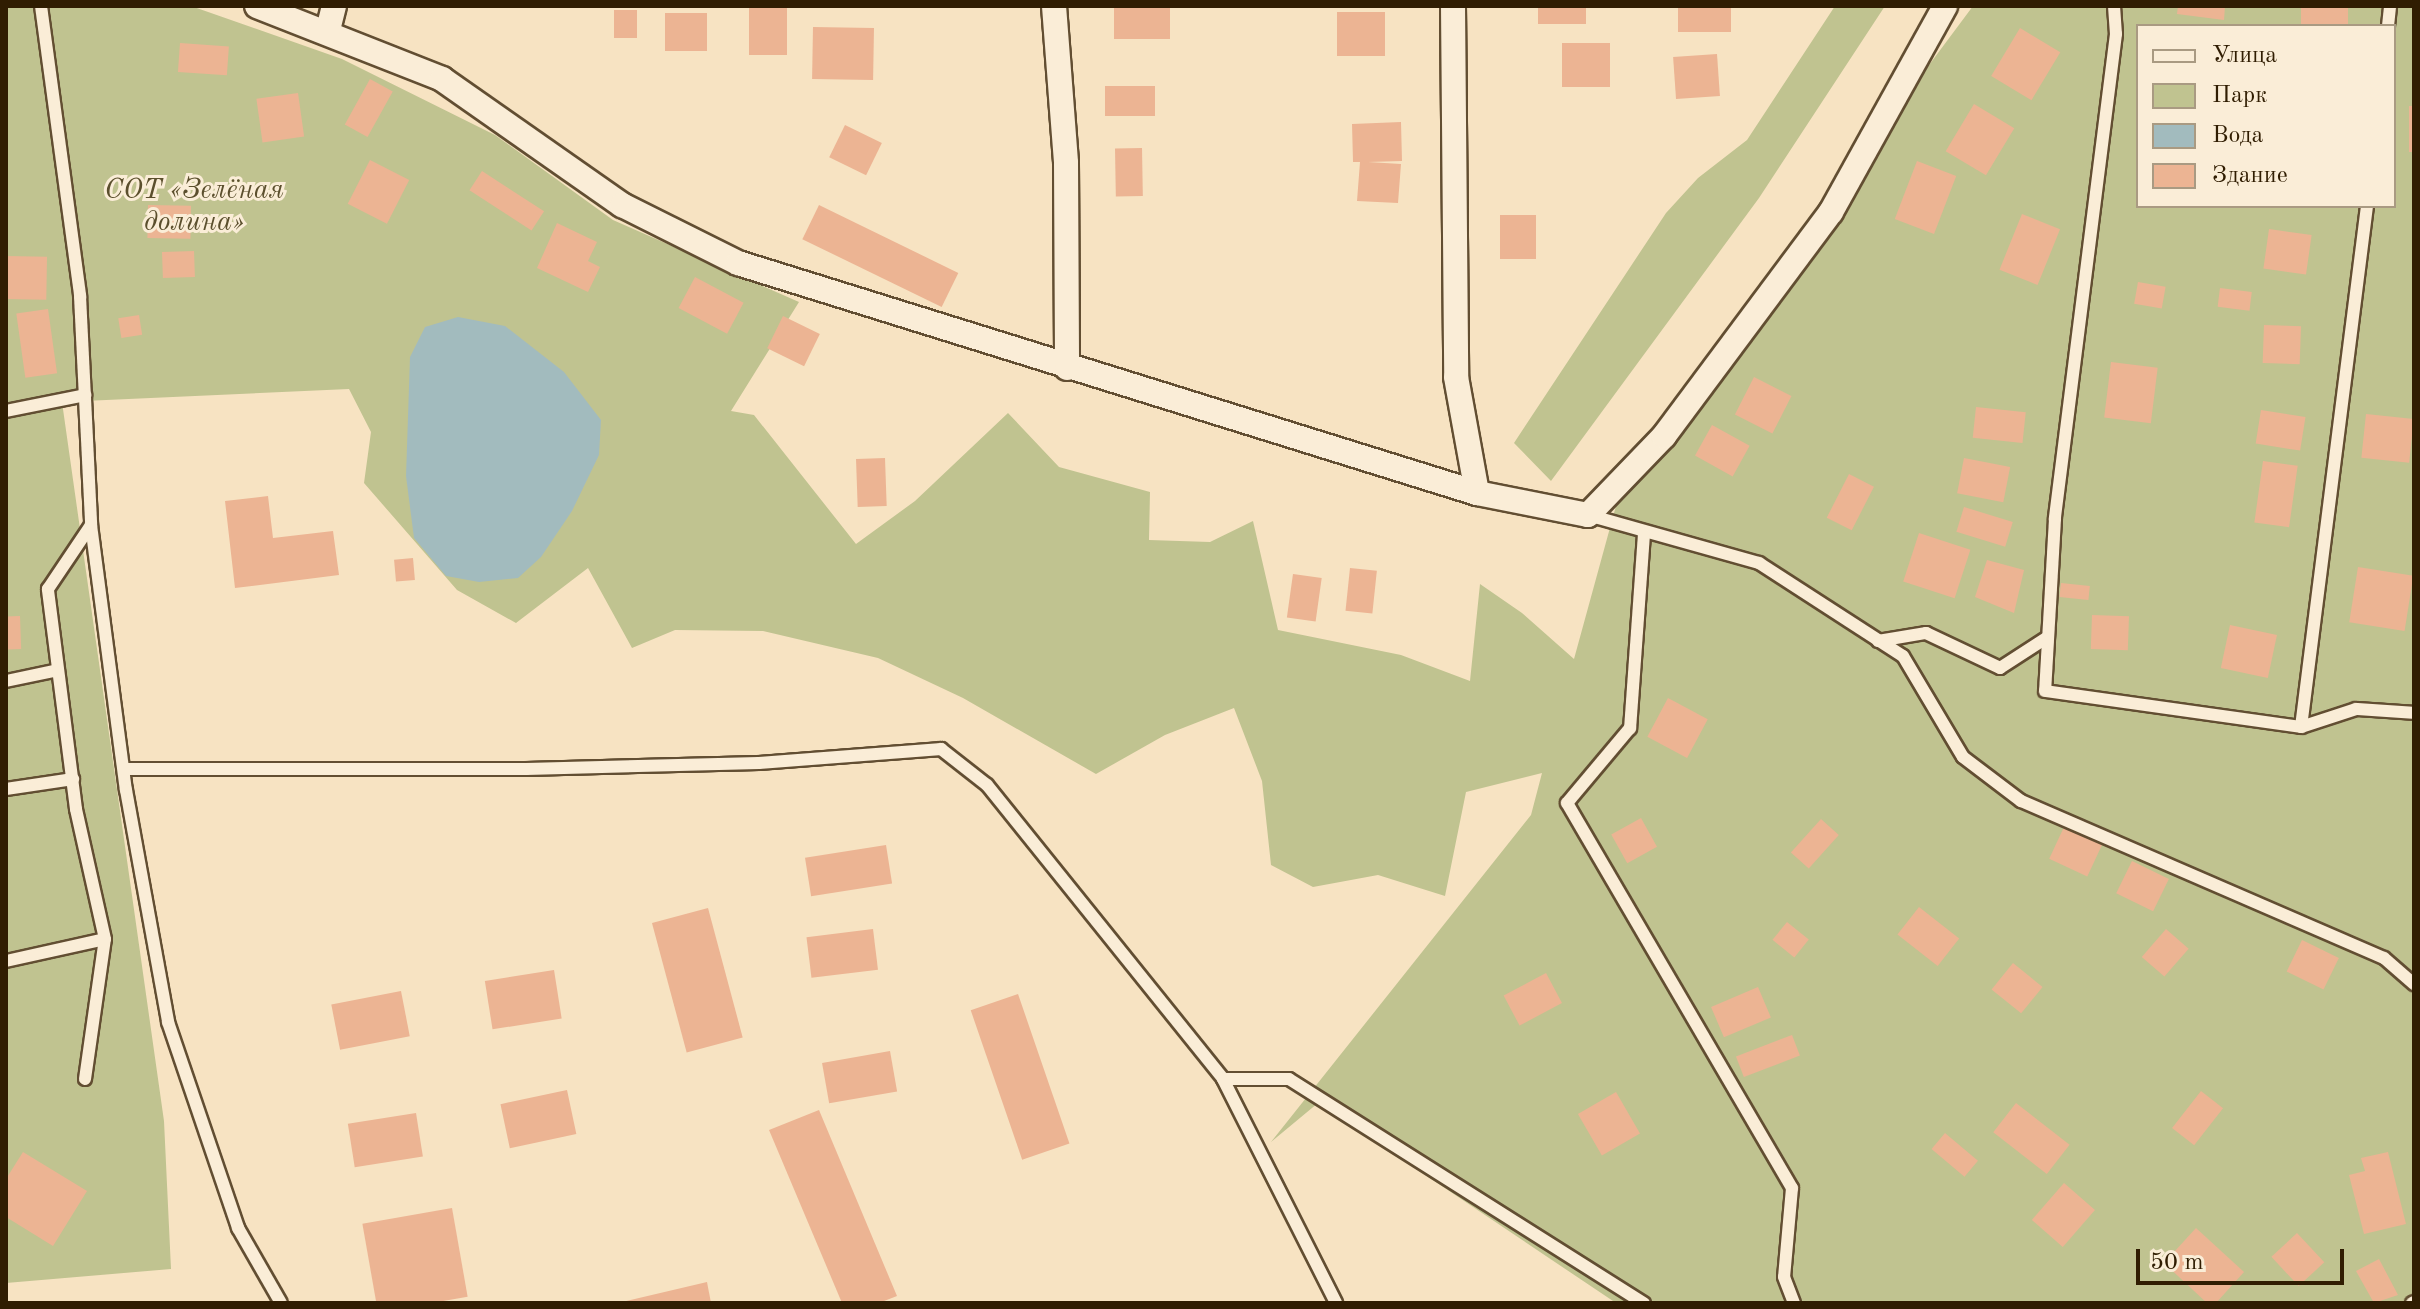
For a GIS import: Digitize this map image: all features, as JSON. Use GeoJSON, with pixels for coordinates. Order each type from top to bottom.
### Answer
{"type":"FeatureCollection","features":[{"type":"Feature","properties":{"kind":"street"},"geometry":{"type":"LineString","coordinates":[[257,6],[328,30],[442,79],[622,205],[738,263],[1067,368],[1477,493],[1588,515],[1664,436],[1831,212],[1945,6]]}},
{"type":"Feature","properties":{"kind":"street"},"geometry":{"type":"LineString","coordinates":[[328,30],[334,6]]}},
{"type":"Feature","properties":{"kind":"street"},"geometry":{"type":"LineString","coordinates":[[1054,6],[1066,163],[1067,368]]}},
{"type":"Feature","properties":{"kind":"street"},"geometry":{"type":"LineString","coordinates":[[1453,6],[1456,377],[1477,493]]}},
{"type":"Feature","properties":{"kind":"lane"},"geometry":{"type":"LineString","coordinates":[[41,6],[80,296],[91,525],[124,769],[168,1022],[238,1228],[281,1303]]}},
{"type":"Feature","properties":{"kind":"lane"},"geometry":{"type":"LineString","coordinates":[[2114,6],[2116,34],[2055,519],[2045,691],[2301,727],[2356,709],[2414,713]]}},
{"type":"Feature","properties":{"kind":"lane"},"geometry":{"type":"LineString","coordinates":[[2301,727],[2367,208]]}},
{"type":"Feature","properties":{"kind":"lane"},"geometry":{"type":"LineString","coordinates":[[6,411],[85,395]]}},
{"type":"Feature","properties":{"kind":"lane"},"geometry":{"type":"LineString","coordinates":[[1588,515],[1644,534],[1688,540],[1759,563],[1903,656],[1963,757],[2021,801],[2384,958],[2414,984]]}},
{"type":"Feature","properties":{"kind":"lane"},"geometry":{"type":"LineString","coordinates":[[85,1079],[105,939],[73,779],[48,589],[91,525]]}},
{"type":"Feature","properties":{"kind":"lane"},"geometry":{"type":"LineString","coordinates":[[1644,534],[1630,728],[1567,803],[1792,1188],[1784,1277],[1794,1303]]}},
{"type":"Feature","properties":{"kind":"lane"},"geometry":{"type":"LineString","coordinates":[[1878,641],[1926,633],[2000,668],[2048,637]]}},
{"type":"Feature","properties":{"kind":"lane"},"geometry":{"type":"LineString","coordinates":[[6,681],[58,670]]}},
{"type":"Feature","properties":{"kind":"lane"},"geometry":{"type":"LineString","coordinates":[[124,769],[526,769],[759,763],[941,749],[987,785],[1223,1079],[1336,1303]]}},
{"type":"Feature","properties":{"kind":"lane"},"geometry":{"type":"LineString","coordinates":[[6,789],[73,779]]}},
{"type":"Feature","properties":{"kind":"lane"},"geometry":{"type":"LineString","coordinates":[[6,961],[105,939]]}},
{"type":"Feature","properties":{"kind":"lane"},"geometry":{"type":"LineString","coordinates":[[1223,1079],[1289,1079],[1644,1303]]}},
{"type":"Feature","properties":{"kind":"green space","name":"СОТ «Зелёная долина»"},"geometry":{"type":"Polygon","coordinates":[[[6,6],[191,6],[342,59],[495,135],[613,220],[799,302],[731,411],[754,415],[856,544],[915,501],[1008,413],[1059,467],[1150,492],[1149,540],[1210,542],[1253,521],[1278,630],[1401,655],[1470,681],[1480,584],[1522,613],[1574,659],[1625,473],[1973,6],[2414,6],[2414,1303],[1616,1303],[1318,1103],[1271,1142],[1531,815],[1542,773],[1466,792],[1445,896],[1378,875],[1313,887],[1271,865],[1262,781],[1234,708],[1165,735],[1096,774],[963,698],[878,658],[763,631],[675,630],[632,648],[588,568],[516,623],[457,590],[364,483],[371,432],[349,389],[62,402],[164,1121],[171,1269],[6,1283],[6,6]]]}},
{"type":"Feature","properties":{"kind":"green space"},"geometry":{"type":"Polygon","coordinates":[[[1835,6],[1885,6],[1759,198],[1551,481],[1514,443],[1666,213],[1698,178],[1747,140],[1835,6]]]}},
{"type":"Feature","properties":{"kind":"water"},"geometry":{"type":"Polygon","coordinates":[[[458,317],[505,326],[564,372],[601,420],[599,455],[572,511],[541,557],[518,578],[479,582],[446,576],[414,538],[406,476],[410,357],[425,327],[458,317]]]}},
{"type":"Feature","properties":{"kind":"building"},"geometry":{"type":"Polygon","coordinates":[[[1114,6],[1170,6],[1170,39],[1114,39],[1114,6]]]}},
{"type":"Feature","properties":{"kind":"building"},"geometry":{"type":"Polygon","coordinates":[[[1538,6],[1586,6],[1586,24],[1538,24],[1538,6]]]}},
{"type":"Feature","properties":{"kind":"building"},"geometry":{"type":"Polygon","coordinates":[[[1678,6],[1731,6],[1731,32],[1678,32],[1678,6]]]}},
{"type":"Feature","properties":{"kind":"building"},"geometry":{"type":"Polygon","coordinates":[[[2178,6],[2225,6],[2224,20],[2177,14],[2178,6]]]}},
{"type":"Feature","properties":{"kind":"building"},"geometry":{"type":"Polygon","coordinates":[[[2301,6],[2348,6],[2348,24],[2301,24],[2301,6]]]}},
{"type":"Feature","properties":{"kind":"building"},"geometry":{"type":"Polygon","coordinates":[[[749,7],[787,7],[787,55],[749,55],[749,7]]]}},
{"type":"Feature","properties":{"kind":"building"},"geometry":{"type":"Polygon","coordinates":[[[614,10],[637,10],[637,38],[614,38],[614,10]]]}},
{"type":"Feature","properties":{"kind":"building"},"geometry":{"type":"Polygon","coordinates":[[[1337,12],[1385,12],[1385,56],[1337,56],[1337,12]]]}},
{"type":"Feature","properties":{"kind":"building"},"geometry":{"type":"Polygon","coordinates":[[[665,13],[707,13],[707,51],[665,51],[665,13]]]}},
{"type":"Feature","properties":{"kind":"building"},"geometry":{"type":"Polygon","coordinates":[[[813,27],[874,28],[873,80],[812,79],[813,27]]]}},
{"type":"Feature","properties":{"kind":"building"},"geometry":{"type":"Polygon","coordinates":[[[2020,28],[2060,52],[2031,100],[1991,76],[2020,28]]]}},
{"type":"Feature","properties":{"kind":"building"},"geometry":{"type":"Polygon","coordinates":[[[180,43],[229,46],[227,75],[178,72],[180,43]]]}},
{"type":"Feature","properties":{"kind":"building"},"geometry":{"type":"Polygon","coordinates":[[[1562,43],[1610,43],[1610,87],[1562,87],[1562,43]]]}},
{"type":"Feature","properties":{"kind":"building"},"geometry":{"type":"Polygon","coordinates":[[[1717,54],[1720,96],[1676,99],[1673,57],[1717,54]]]}},
{"type":"Feature","properties":{"kind":"building"},"geometry":{"type":"Polygon","coordinates":[[[370,79],[393,92],[368,137],[345,124],[370,79]]]}},
{"type":"Feature","properties":{"kind":"building"},"geometry":{"type":"Polygon","coordinates":[[[1105,86],[1155,86],[1155,116],[1105,116],[1105,86]]]}},
{"type":"Feature","properties":{"kind":"building"},"geometry":{"type":"Polygon","coordinates":[[[298,93],[304,137],[263,142],[256,99],[298,93]]]}},
{"type":"Feature","properties":{"kind":"building"},"geometry":{"type":"Polygon","coordinates":[[[1974,104],[2014,128],[1986,175],[1946,151],[1974,104]]]}},
{"type":"Feature","properties":{"kind":"building"},"geometry":{"type":"Polygon","coordinates":[[[2409,106],[2414,106],[2414,152],[2409,152],[2409,106]]]}},
{"type":"Feature","properties":{"kind":"building"},"geometry":{"type":"Polygon","coordinates":[[[1401,122],[1402,161],[1368,162],[1401,164],[1398,203],[1357,201],[1360,162],[1353,162],[1352,124],[1401,122]]]}},
{"type":"Feature","properties":{"kind":"building"},"geometry":{"type":"Polygon","coordinates":[[[845,125],[882,143],[866,175],[829,157],[845,125]]]}},
{"type":"Feature","properties":{"kind":"building"},"geometry":{"type":"Polygon","coordinates":[[[1115,148],[1142,148],[1143,196],[1116,196],[1115,148]]]}},
{"type":"Feature","properties":{"kind":"building"},"geometry":{"type":"Polygon","coordinates":[[[370,160],[409,180],[387,224],[348,204],[370,160]]]}},
{"type":"Feature","properties":{"kind":"building"},"geometry":{"type":"Polygon","coordinates":[[[1917,161],[1956,176],[1934,234],[1895,219],[1917,161]]]}},
{"type":"Feature","properties":{"kind":"building"},"geometry":{"type":"Polygon","coordinates":[[[482,171],[544,211],[532,231],[469,190],[482,171]]]}},
{"type":"Feature","properties":{"kind":"building"},"geometry":{"type":"Polygon","coordinates":[[[148,205],[191,206],[190,239],[147,238],[148,205]]]}},
{"type":"Feature","properties":{"kind":"building"},"geometry":{"type":"Polygon","coordinates":[[[819,205],[958,273],[942,307],[802,239],[819,205]]]}},
{"type":"Feature","properties":{"kind":"building"},"geometry":{"type":"Polygon","coordinates":[[[2022,214],[2060,229],[2038,285],[2000,270],[2022,214]]]}},
{"type":"Feature","properties":{"kind":"building"},"geometry":{"type":"Polygon","coordinates":[[[1500,215],[1536,215],[1536,259],[1500,259],[1500,215]]]}},
{"type":"Feature","properties":{"kind":"building"},"geometry":{"type":"Polygon","coordinates":[[[557,223],[597,242],[588,261],[600,267],[588,292],[537,268],[557,223]]]}},
{"type":"Feature","properties":{"kind":"building"},"geometry":{"type":"Polygon","coordinates":[[[2269,229],[2312,235],[2306,275],[2263,269],[2269,229]]]}},
{"type":"Feature","properties":{"kind":"building"},"geometry":{"type":"Polygon","coordinates":[[[194,251],[195,277],[163,278],[162,252],[194,251]]]}},
{"type":"Feature","properties":{"kind":"building"},"geometry":{"type":"Polygon","coordinates":[[[6,256],[47,257],[46,300],[6,299],[6,256]]]}},
{"type":"Feature","properties":{"kind":"building"},"geometry":{"type":"Polygon","coordinates":[[[695,277],[744,303],[727,334],[679,308],[695,277]]]}},
{"type":"Feature","properties":{"kind":"building"},"geometry":{"type":"Polygon","coordinates":[[[2138,282],[2166,287],[2162,309],[2134,304],[2138,282]]]}},
{"type":"Feature","properties":{"kind":"building"},"geometry":{"type":"Polygon","coordinates":[[[2220,288],[2252,292],[2249,311],[2218,307],[2220,288]]]}},
{"type":"Feature","properties":{"kind":"building"},"geometry":{"type":"Polygon","coordinates":[[[48,309],[57,373],[25,378],[16,313],[48,309]]]}},
{"type":"Feature","properties":{"kind":"building"},"geometry":{"type":"Polygon","coordinates":[[[139,315],[142,335],[121,338],[118,318],[139,315]]]}},
{"type":"Feature","properties":{"kind":"building"},"geometry":{"type":"Polygon","coordinates":[[[783,316],[820,334],[804,366],[767,348],[783,316]]]}},
{"type":"Feature","properties":{"kind":"building"},"geometry":{"type":"Polygon","coordinates":[[[2264,325],[2301,326],[2300,364],[2263,363],[2264,325]]]}},
{"type":"Feature","properties":{"kind":"building"},"geometry":{"type":"Polygon","coordinates":[[[2111,362],[2158,368],[2151,423],[2104,418],[2111,362]]]}},
{"type":"Feature","properties":{"kind":"building"},"geometry":{"type":"Polygon","coordinates":[[[1754,377],[1791,396],[1772,433],[1735,414],[1754,377]]]}},
{"type":"Feature","properties":{"kind":"building"},"geometry":{"type":"Polygon","coordinates":[[[1976,407],[2026,412],[2022,443],[1973,438],[1976,407]]]}},
{"type":"Feature","properties":{"kind":"building"},"geometry":{"type":"Polygon","coordinates":[[[2261,410],[2305,417],[2300,451],[2256,444],[2261,410]]]}},
{"type":"Feature","properties":{"kind":"building"},"geometry":{"type":"Polygon","coordinates":[[[2366,414],[2414,419],[2409,463],[2361,458],[2366,414]]]}},
{"type":"Feature","properties":{"kind":"building"},"geometry":{"type":"Polygon","coordinates":[[[1712,425],[1750,446],[1733,476],[1695,456],[1712,425]]]}},
{"type":"Feature","properties":{"kind":"building"},"geometry":{"type":"Polygon","coordinates":[[[885,458],[887,506],[858,507],[856,459],[885,458]]]}},
{"type":"Feature","properties":{"kind":"building"},"geometry":{"type":"Polygon","coordinates":[[[1964,458],[2010,467],[2003,502],[1957,493],[1964,458]]]}},
{"type":"Feature","properties":{"kind":"building"},"geometry":{"type":"Polygon","coordinates":[[[2263,461],[2298,466],[2289,527],[2254,522],[2263,461]]]}},
{"type":"Feature","properties":{"kind":"building"},"geometry":{"type":"Polygon","coordinates":[[[1849,474],[1874,487],[1852,530],[1827,518],[1849,474]]]}},
{"type":"Feature","properties":{"kind":"building"},"geometry":{"type":"Polygon","coordinates":[[[268,496],[273,538],[333,531],[339,575],[235,588],[225,501],[268,496]]]}},
{"type":"Feature","properties":{"kind":"building"},"geometry":{"type":"Polygon","coordinates":[[[1964,507],[2013,522],[2005,547],[1956,532],[1964,507]]]}},
{"type":"Feature","properties":{"kind":"building"},"geometry":{"type":"Polygon","coordinates":[[[1919,533],[1970,550],[1955,598],[1903,582],[1919,533]]]}},
{"type":"Feature","properties":{"kind":"building"},"geometry":{"type":"Polygon","coordinates":[[[413,558],[415,580],[396,582],[394,560],[413,558]]]}},
{"type":"Feature","properties":{"kind":"building"},"geometry":{"type":"Polygon","coordinates":[[[1987,560],[2024,570],[2014,613],[1975,597],[1987,560]]]}},
{"type":"Feature","properties":{"kind":"building"},"geometry":{"type":"Polygon","coordinates":[[[2358,567],[2413,576],[2405,631],[2349,622],[2358,567]]]}},
{"type":"Feature","properties":{"kind":"building"},"geometry":{"type":"Polygon","coordinates":[[[1350,568],[1377,571],[1372,614],[1346,611],[1350,568]]]}},
{"type":"Feature","properties":{"kind":"building"},"geometry":{"type":"Polygon","coordinates":[[[1293,574],[1322,578],[1316,622],[1287,618],[1293,574]]]}},
{"type":"Feature","properties":{"kind":"building"},"geometry":{"type":"Polygon","coordinates":[[[2061,583],[2090,586],[2088,600],[2060,597],[2061,583]]]}},
{"type":"Feature","properties":{"kind":"building"},"geometry":{"type":"Polygon","coordinates":[[[2092,615],[2129,616],[2128,650],[2091,649],[2092,615]]]}},
{"type":"Feature","properties":{"kind":"building"},"geometry":{"type":"Polygon","coordinates":[[[6,616],[20,616],[21,649],[7,649],[6,616]]]}},
{"type":"Feature","properties":{"kind":"building"},"geometry":{"type":"Polygon","coordinates":[[[2230,625],[2277,635],[2268,678],[2221,668],[2230,625]]]}},
{"type":"Feature","properties":{"kind":"building"},"geometry":{"type":"Polygon","coordinates":[[[1668,698],[1708,719],[1687,758],[1647,737],[1668,698]]]}},
{"type":"Feature","properties":{"kind":"building"},"geometry":{"type":"Polygon","coordinates":[[[1641,818],[1657,847],[1627,863],[1611,834],[1641,818]]]}},
{"type":"Feature","properties":{"kind":"building"},"geometry":{"type":"Polygon","coordinates":[[[1821,819],[1839,835],[1809,869],[1791,852],[1821,819]]]}},
{"type":"Feature","properties":{"kind":"building"},"geometry":{"type":"Polygon","coordinates":[[[2064,827],[2102,845],[2087,876],[2049,859],[2064,827]]]}},
{"type":"Feature","properties":{"kind":"building"},"geometry":{"type":"Polygon","coordinates":[[[886,845],[892,884],[811,896],[805,858],[886,845]]]}},
{"type":"Feature","properties":{"kind":"building"},"geometry":{"type":"Polygon","coordinates":[[[2132,861],[2169,879],[2153,911],[2116,893],[2132,861]]]}},
{"type":"Feature","properties":{"kind":"building"},"geometry":{"type":"Polygon","coordinates":[[[1919,907],[1959,938],[1938,966],[1897,935],[1919,907]]]}},
{"type":"Feature","properties":{"kind":"building"},"geometry":{"type":"Polygon","coordinates":[[[708,908],[743,1037],[687,1052],[652,923],[708,908]]]}},
{"type":"Feature","properties":{"kind":"building"},"geometry":{"type":"Polygon","coordinates":[[[1787,922],[1809,940],[1794,957],[1773,940],[1787,922]]]}},
{"type":"Feature","properties":{"kind":"building"},"geometry":{"type":"Polygon","coordinates":[[[873,929],[878,970],[811,978],[806,937],[873,929]]]}},
{"type":"Feature","properties":{"kind":"building"},"geometry":{"type":"Polygon","coordinates":[[[2166,929],[2189,949],[2164,977],[2142,957],[2166,929]]]}},
{"type":"Feature","properties":{"kind":"building"},"geometry":{"type":"Polygon","coordinates":[[[2302,940],[2339,958],[2324,989],[2287,971],[2302,940]]]}},
{"type":"Feature","properties":{"kind":"building"},"geometry":{"type":"Polygon","coordinates":[[[2013,963],[2043,987],[2021,1013],[1992,989],[2013,963]]]}},
{"type":"Feature","properties":{"kind":"building"},"geometry":{"type":"Polygon","coordinates":[[[554,970],[562,1018],[493,1029],[485,981],[554,970]]]}},
{"type":"Feature","properties":{"kind":"building"},"geometry":{"type":"Polygon","coordinates":[[[1546,973],[1562,1003],[1520,1026],[1504,996],[1546,973]]]}},
{"type":"Feature","properties":{"kind":"building"},"geometry":{"type":"Polygon","coordinates":[[[1758,987],[1771,1017],[1724,1037],[1711,1007],[1758,987]]]}},
{"type":"Feature","properties":{"kind":"building"},"geometry":{"type":"Polygon","coordinates":[[[401,991],[410,1036],[340,1050],[331,1005],[401,991]]]}},
{"type":"Feature","properties":{"kind":"building"},"geometry":{"type":"Polygon","coordinates":[[[1018,994],[1069,1143],[1022,1160],[971,1010],[1018,994]]]}},
{"type":"Feature","properties":{"kind":"building"},"geometry":{"type":"Polygon","coordinates":[[[1792,1035],[1800,1056],[1744,1077],[1736,1057],[1792,1035]]]}},
{"type":"Feature","properties":{"kind":"building"},"geometry":{"type":"Polygon","coordinates":[[[890,1051],[897,1091],[829,1103],[822,1063],[890,1051]]]}},
{"type":"Feature","properties":{"kind":"building"},"geometry":{"type":"Polygon","coordinates":[[[567,1090],[576,1134],[510,1148],[500,1104],[567,1090]]]}},
{"type":"Feature","properties":{"kind":"building"},"geometry":{"type":"Polygon","coordinates":[[[2201,1091],[2223,1108],[2194,1145],[2172,1128],[2201,1091]]]}},
{"type":"Feature","properties":{"kind":"building"},"geometry":{"type":"Polygon","coordinates":[[[1616,1092],[1640,1134],[1602,1156],[1578,1114],[1616,1092]]]}},
{"type":"Feature","properties":{"kind":"building"},"geometry":{"type":"Polygon","coordinates":[[[2016,1103],[2070,1145],[2047,1174],[1993,1132],[2016,1103]]]}},
{"type":"Feature","properties":{"kind":"building"},"geometry":{"type":"Polygon","coordinates":[[[819,1110],[897,1296],[879,1303],[842,1303],[769,1130],[819,1110]]]}},
{"type":"Feature","properties":{"kind":"building"},"geometry":{"type":"Polygon","coordinates":[[[416,1113],[423,1156],[355,1167],[348,1124],[416,1113]]]}},
{"type":"Feature","properties":{"kind":"building"},"geometry":{"type":"Polygon","coordinates":[[[1945,1133],[1978,1161],[1964,1177],[1932,1149],[1945,1133]]]}},
{"type":"Feature","properties":{"kind":"building"},"geometry":{"type":"Polygon","coordinates":[[[23,1152],[87,1191],[53,1246],[6,1217],[6,1179],[23,1152]]]}},
{"type":"Feature","properties":{"kind":"building"},"geometry":{"type":"Polygon","coordinates":[[[2388,1152],[2406,1224],[2364,1234],[2349,1175],[2365,1171],[2361,1158],[2388,1152]]]}},
{"type":"Feature","properties":{"kind":"building"},"geometry":{"type":"Polygon","coordinates":[[[2064,1183],[2095,1210],[2063,1247],[2032,1220],[2064,1183]]]}},
{"type":"Feature","properties":{"kind":"building"},"geometry":{"type":"Polygon","coordinates":[[[452,1208],[468,1297],[432,1303],[376,1303],[362,1224],[452,1208]]]}},
{"type":"Feature","properties":{"kind":"building"},"geometry":{"type":"Polygon","coordinates":[[[2196,1228],[2244,1272],[2216,1303],[2207,1303],[2164,1263],[2196,1228]]]}},
{"type":"Feature","properties":{"kind":"building"},"geometry":{"type":"Polygon","coordinates":[[[2297,1233],[2324,1262],[2299,1286],[2271,1257],[2297,1233]]]}},
{"type":"Feature","properties":{"kind":"building"},"geometry":{"type":"Polygon","coordinates":[[[2379,1259],[2398,1295],[2374,1303],[2356,1271],[2379,1259]]]}},
{"type":"Feature","properties":{"kind":"building"},"geometry":{"type":"Polygon","coordinates":[[[707,1282],[711,1303],[622,1303],[622,1302],[707,1282]]]}}]}
